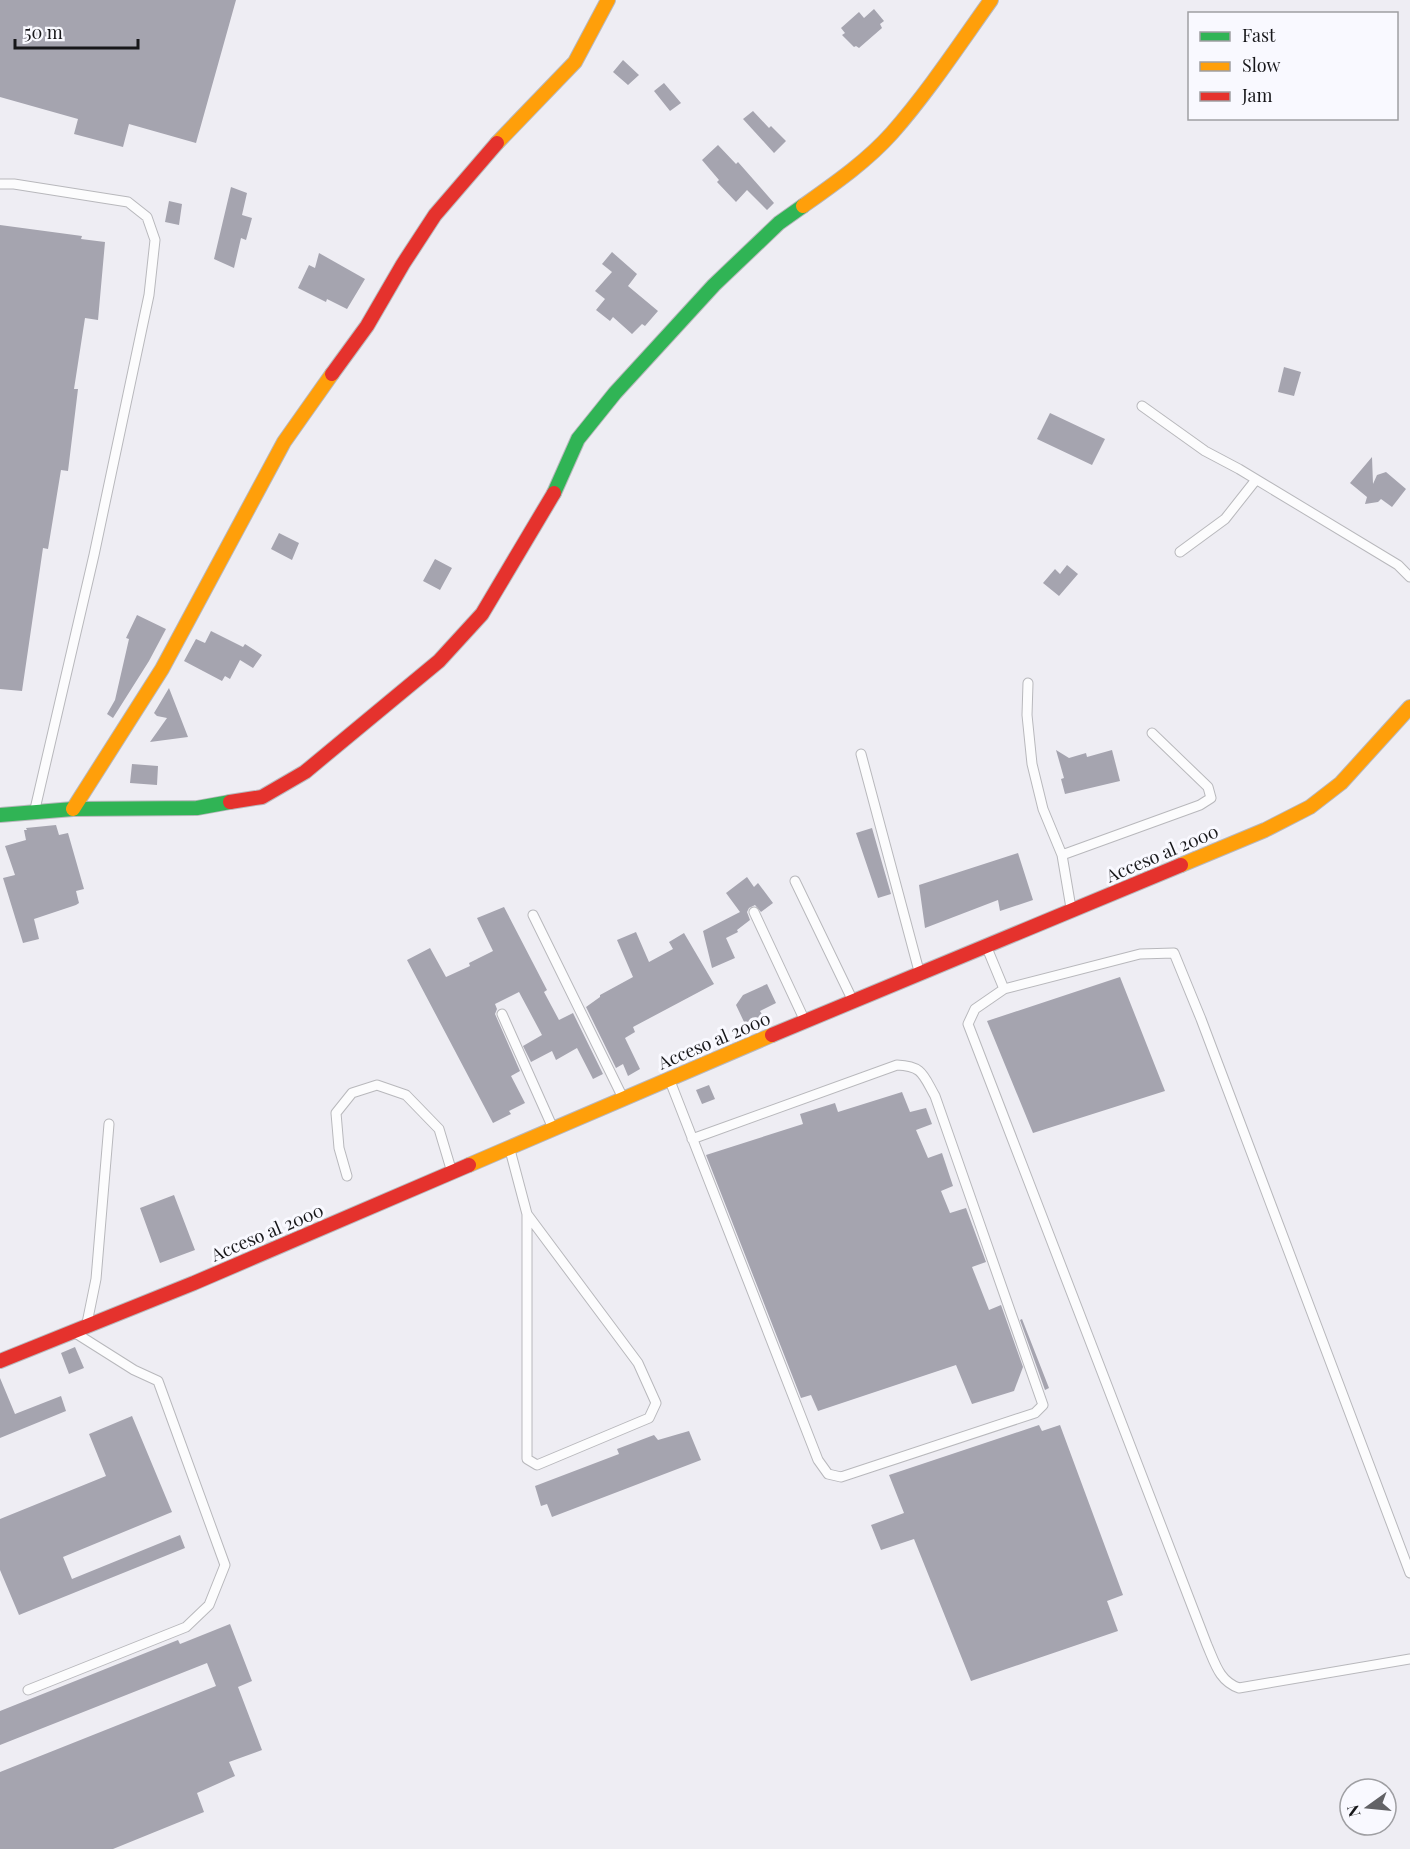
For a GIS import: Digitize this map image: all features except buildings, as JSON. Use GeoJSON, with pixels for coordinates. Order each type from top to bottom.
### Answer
{"type":"FeatureCollection","features":[{"type":"Feature","properties":{"kind":"street"},"geometry":{"type":"LineString","coordinates":[[73,809],[162,669],[284,442],[362,334],[435,215],[478,163],[575,62],[609,0]]}},
{"type":"Feature","properties":{"kind":"street"},"geometry":{"type":"LineString","coordinates":[[0,815],[73,809],[197,807],[262,797],[305,772],[439,661],[482,614],[560,482],[578,439],[615,393],[714,285],[779,223],[849,173],[891,134],[944,67],[991,0]]}},
{"type":"Feature","properties":{"kind":"street","name":"Acceso al 2000"},"geometry":{"type":"LineString","coordinates":[[0,1361],[194,1283],[853,1001],[1265,830],[1310,807],[1341,783],[1410,707]]}},
{"type":"Feature","properties":{"kind":"lane"},"geometry":{"type":"LineString","coordinates":[[0,184],[14,184],[129,202],[147,217],[155,240],[149,295],[96,544],[34,812]]}},
{"type":"Feature","properties":{"kind":"lane"},"geometry":{"type":"LineString","coordinates":[[1142,406],[1205,451],[1398,565],[1410,577]]}},
{"type":"Feature","properties":{"kind":"lane"},"geometry":{"type":"LineString","coordinates":[[1180,552],[1226,519],[1255,481]]}},
{"type":"Feature","properties":{"kind":"lane"},"geometry":{"type":"LineString","coordinates":[[1028,683],[1027,715],[1032,764],[1043,809],[1062,855],[1072,910]]}},
{"type":"Feature","properties":{"kind":"lane"},"geometry":{"type":"LineString","coordinates":[[1062,855],[1200,805],[1211,798],[1208,787],[1152,733]]}},
{"type":"Feature","properties":{"kind":"lane"},"geometry":{"type":"LineString","coordinates":[[861,754],[920,974]]}},
{"type":"Feature","properties":{"kind":"lane"},"geometry":{"type":"LineString","coordinates":[[795,881],[853,1001]]}},
{"type":"Feature","properties":{"kind":"lane"},"geometry":{"type":"LineString","coordinates":[[754,912],[805,1022]]}},
{"type":"Feature","properties":{"kind":"lane"},"geometry":{"type":"LineString","coordinates":[[533,915],[624,1099]]}},
{"type":"Feature","properties":{"kind":"lane"},"geometry":{"type":"LineString","coordinates":[[986,946],[1004,989]]}},
{"type":"Feature","properties":{"kind":"lane"},"geometry":{"type":"LineString","coordinates":[[1410,1574],[1174,952],[1140,954],[1004,989],[975,1010],[968,1024],[1222,1678],[1239,1688],[1410,1659]]}},
{"type":"Feature","properties":{"kind":"lane"},"geometry":{"type":"LineString","coordinates":[[502,1014],[553,1129]]}},
{"type":"Feature","properties":{"kind":"lane"},"geometry":{"type":"LineString","coordinates":[[669,1079],[692,1139],[818,1460],[828,1474],[841,1477],[1035,1413],[1043,1405],[935,1096],[922,1072],[911,1065],[897,1065],[692,1139]]}},
{"type":"Feature","properties":{"kind":"lane"},"geometry":{"type":"LineString","coordinates":[[347,1176],[339,1148],[336,1113],[352,1093],[377,1086],[406,1095],[439,1129],[452,1171]]}},
{"type":"Feature","properties":{"kind":"lane"},"geometry":{"type":"LineString","coordinates":[[87,1326],[96,1279],[109,1124]]}},
{"type":"Feature","properties":{"kind":"lane"},"geometry":{"type":"LineString","coordinates":[[510,1147],[527,1214],[527,1460],[537,1465],[649,1418],[656,1403],[638,1363],[527,1214]]}},
{"type":"Feature","properties":{"kind":"lane"},"geometry":{"type":"LineString","coordinates":[[28,1690],[186,1627],[208,1605],[225,1565],[158,1381],[134,1370],[72,1331]]}},
{"type":"Feature","properties":{"kind":"traffic: fast"},"geometry":{"type":"LineString","coordinates":[[554,493],[578,439],[615,393],[714,285],[779,223],[803,206]]}},
{"type":"Feature","properties":{"kind":"traffic: fast"},"geometry":{"type":"LineString","coordinates":[[0,815],[73,809],[197,808],[230,802]]}},
{"type":"Feature","properties":{"kind":"traffic: slow"},"geometry":{"type":"LineString","coordinates":[[497,143],[575,62],[608,0]]}},
{"type":"Feature","properties":{"kind":"traffic: slow"},"geometry":{"type":"LineString","coordinates":[[803,206],[861,163],[882,144],[931,85],[991,0]]}},
{"type":"Feature","properties":{"kind":"traffic: slow"},"geometry":{"type":"LineString","coordinates":[[73,809],[162,669],[284,442],[332,374]]}},
{"type":"Feature","properties":{"kind":"traffic: slow"},"geometry":{"type":"LineString","coordinates":[[1181,865],[1265,830],[1310,807],[1341,783],[1410,707]]}},
{"type":"Feature","properties":{"kind":"traffic: slow"},"geometry":{"type":"LineString","coordinates":[[469,1165],[772,1035]]}},
{"type":"Feature","properties":{"kind":"traffic: jam"},"geometry":{"type":"LineString","coordinates":[[332,374],[367,326],[435,215],[497,143]]}},
{"type":"Feature","properties":{"kind":"traffic: jam"},"geometry":{"type":"LineString","coordinates":[[230,802],[262,797],[305,772],[439,661],[482,614],[554,493]]}},
{"type":"Feature","properties":{"kind":"traffic: jam"},"geometry":{"type":"LineString","coordinates":[[772,1035],[1181,865]]}},
{"type":"Feature","properties":{"kind":"traffic: jam"},"geometry":{"type":"LineString","coordinates":[[0,1361],[194,1283],[469,1165]]}}]}
